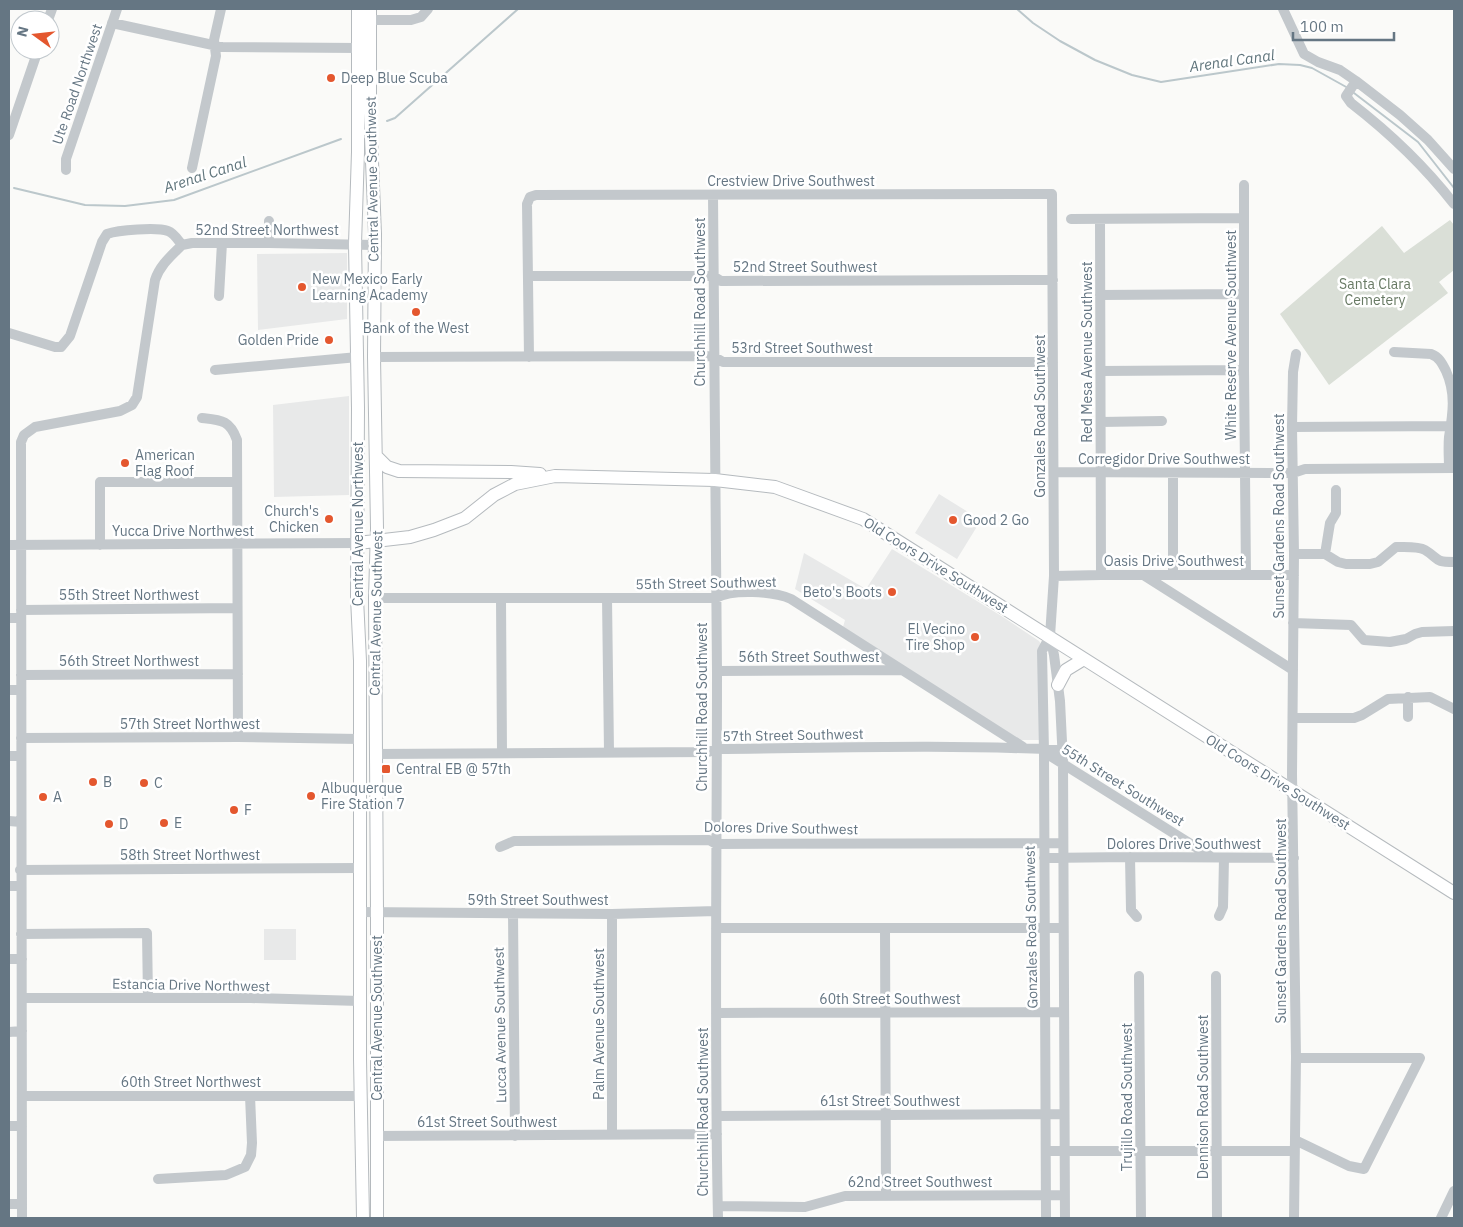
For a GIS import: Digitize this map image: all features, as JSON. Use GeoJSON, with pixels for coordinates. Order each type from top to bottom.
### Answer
{"type":"FeatureCollection","features":[{"type":"Feature","properties":{"kind":"main road","name":"Central Avenue Northwest"},"geometry":{"type":"LineString","coordinates":[[358,9],[358,152],[355,244],[358,357],[357,598],[360,661],[360,1096],[363,1218]]}},
{"type":"Feature","properties":{"kind":"main road","name":"Central Avenue Southwest"},"geometry":{"type":"LineString","coordinates":[[370,14],[376,456],[374,598],[378,912],[377,1218]]}},
{"type":"Feature","properties":{"kind":"main road"},"geometry":{"type":"LineString","coordinates":[[376,456],[387,467],[405,472],[511,472],[555,476]]}},
{"type":"Feature","properties":{"kind":"main road","name":"Old Coors Drive Southwest"},"geometry":{"type":"LineString","coordinates":[[358,543],[410,537],[434,530],[465,518],[494,495],[515,484],[555,476],[715,480],[775,487],[864,519],[1454,892]]}},
{"type":"Feature","properties":{"kind":"main road"},"geometry":{"type":"LineString","coordinates":[[1058,685],[1066,670],[1084,659]]}},
{"type":"Feature","properties":{"kind":"street","name":"Ute Road Northwest"},"geometry":{"type":"LineString","coordinates":[[66,170],[66,159],[117,9]]}},
{"type":"Feature","properties":{"kind":"street"},"geometry":{"type":"LineString","coordinates":[[192,168],[216,56],[214,46],[221,9]]}},
{"type":"Feature","properties":{"kind":"street"},"geometry":{"type":"LineString","coordinates":[[370,14],[411,20],[421,17],[428,9]]}},
{"type":"Feature","properties":{"kind":"street"},"geometry":{"type":"LineString","coordinates":[[1283,9],[1304,54],[1318,62],[1340,70],[1400,115],[1428,140],[1454,169]]}},
{"type":"Feature","properties":{"kind":"street"},"geometry":{"type":"LineString","coordinates":[[112,23],[229,48],[358,48]]}},
{"type":"Feature","properties":{"kind":"street"},"geometry":{"type":"LineString","coordinates":[[9,135],[35,60]]}},
{"type":"Feature","properties":{"kind":"street"},"geometry":{"type":"LineString","coordinates":[[1356,83],[1346,96],[1403,145],[1454,204]]}},
{"type":"Feature","properties":{"kind":"street","name":"White Reserve Avenue Southwest"},"geometry":{"type":"LineString","coordinates":[[1244,185],[1246,575]]}},
{"type":"Feature","properties":{"kind":"street","name":"Crestview Drive Southwest"},"geometry":{"type":"LineString","coordinates":[[528,276],[527,204],[530,197],[536,194],[1052,194]]}},
{"type":"Feature","properties":{"kind":"street","name":"Gonzales Road Southwest"},"geometry":{"type":"LineString","coordinates":[[1052,194],[1054,576],[1050,636],[1058,685],[1063,762],[1064,1218]]}},
{"type":"Feature","properties":{"kind":"street","name":"Churchhill Road Southwest"},"geometry":{"type":"LineString","coordinates":[[713,195],[717,671],[716,1013],[718,1218]]}},
{"type":"Feature","properties":{"kind":"street"},"geometry":{"type":"LineString","coordinates":[[1071,219],[1244,218]]}},
{"type":"Feature","properties":{"kind":"street","name":"Red Mesa Avenue Southwest"},"geometry":{"type":"LineString","coordinates":[[1100,219],[1101,575]]}},
{"type":"Feature","properties":{"kind":"street"},"geometry":{"type":"LineString","coordinates":[[269,221],[269,243]]}},
{"type":"Feature","properties":{"kind":"street","name":"52nd Street Northwest"},"geometry":{"type":"LineString","coordinates":[[9,333],[55,347],[61,347],[70,336],[102,242],[107,234],[115,231],[167,230],[174,234],[182,245],[192,243],[269,243],[374,245]]}},
{"type":"Feature","properties":{"kind":"street"},"geometry":{"type":"LineString","coordinates":[[219,296],[222,244]]}},
{"type":"Feature","properties":{"kind":"street"},"geometry":{"type":"LineString","coordinates":[[22,1218],[20,451],[24,435],[35,427],[120,412],[132,405],[138,397],[155,280],[166,260],[182,245]]}},
{"type":"Feature","properties":{"kind":"street"},"geometry":{"type":"LineString","coordinates":[[528,276],[529,356]]}},
{"type":"Feature","properties":{"kind":"street","name":"52nd Street Southwest"},"geometry":{"type":"LineString","coordinates":[[528,276],[713,276],[721,281],[1053,280]]}},
{"type":"Feature","properties":{"kind":"street"},"geometry":{"type":"LineString","coordinates":[[1100,295],[1244,294]]}},
{"type":"Feature","properties":{"kind":"street"},"geometry":{"type":"LineString","coordinates":[[1394,352],[1431,354],[1436,356],[1443,364],[1452,383],[1454,397],[1452,426],[1449,437],[1452,468]]}},
{"type":"Feature","properties":{"kind":"street","name":"Sunset Gardens Road Southwest"},"geometry":{"type":"LineString","coordinates":[[1294,1218],[1296,1058],[1292,427],[1293,372],[1296,354]]}},
{"type":"Feature","properties":{"kind":"street","name":"53rd Street Southwest"},"geometry":{"type":"LineString","coordinates":[[374,357],[713,356],[723,362],[1053,362]]}},
{"type":"Feature","properties":{"kind":"street"},"geometry":{"type":"LineString","coordinates":[[215,370],[358,357]]}},
{"type":"Feature","properties":{"kind":"street"},"geometry":{"type":"LineString","coordinates":[[1101,371],[1244,370]]}},
{"type":"Feature","properties":{"kind":"street"},"geometry":{"type":"LineString","coordinates":[[202,418],[222,420],[234,430],[237,440],[238,737]]}},
{"type":"Feature","properties":{"kind":"street"},"geometry":{"type":"LineString","coordinates":[[1101,422],[1162,421]]}},
{"type":"Feature","properties":{"kind":"street"},"geometry":{"type":"LineString","coordinates":[[1292,427],[1452,426]]}},
{"type":"Feature","properties":{"kind":"street","name":"Corregidor Drive Southwest"},"geometry":{"type":"LineString","coordinates":[[1054,472],[1292,473],[1305,469],[1452,468]]}},
{"type":"Feature","properties":{"kind":"street"},"geometry":{"type":"LineString","coordinates":[[1172,473],[1173,576]]}},
{"type":"Feature","properties":{"kind":"street"},"geometry":{"type":"LineString","coordinates":[[100,545],[100,482],[236,482]]}},
{"type":"Feature","properties":{"kind":"street"},"geometry":{"type":"LineString","coordinates":[[1325,554],[1330,524],[1336,513],[1336,490]]}},
{"type":"Feature","properties":{"kind":"street","name":"Yucca Drive Northwest"},"geometry":{"type":"LineString","coordinates":[[9,545],[358,543]]}},
{"type":"Feature","properties":{"kind":"street"},"geometry":{"type":"LineString","coordinates":[[1294,554],[1325,554],[1338,562],[1346,564],[1370,564],[1378,562],[1396,547],[1407,547],[1424,550],[1437,561],[1454,562]]}},
{"type":"Feature","properties":{"kind":"street","name":"Oasis Drive Southwest"},"geometry":{"type":"LineString","coordinates":[[1054,576],[1294,575]]}},
{"type":"Feature","properties":{"kind":"street"},"geometry":{"type":"LineString","coordinates":[[1144,576],[1293,670]]}},
{"type":"Feature","properties":{"kind":"street","name":"55th Street Southwest"},"geometry":{"type":"LineString","coordinates":[[374,598],[716,598],[724,594],[771,593],[782,595],[1023,747]]}},
{"type":"Feature","properties":{"kind":"street"},"geometry":{"type":"LineString","coordinates":[[607,598],[609,752]]}},
{"type":"Feature","properties":{"kind":"street"},"geometry":{"type":"LineString","coordinates":[[501,599],[502,752]]}},
{"type":"Feature","properties":{"kind":"street","name":"55th Street Northwest"},"geometry":{"type":"LineString","coordinates":[[9,618],[21,614],[237,608]]}},
{"type":"Feature","properties":{"kind":"street"},"geometry":{"type":"LineString","coordinates":[[1293,623],[1351,625],[1364,640],[1390,642],[1406,639],[1422,632],[1454,632]]}},
{"type":"Feature","properties":{"kind":"street","name":"Gonzales Road Southwest"},"geometry":{"type":"LineString","coordinates":[[1046,1218],[1042,651],[1050,636]]}},
{"type":"Feature","properties":{"kind":"street","name":"56th Street Southwest"},"geometry":{"type":"LineString","coordinates":[[717,671],[901,670]]}},
{"type":"Feature","properties":{"kind":"street","name":"56th Street Northwest"},"geometry":{"type":"LineString","coordinates":[[21,675],[238,674]]}},
{"type":"Feature","properties":{"kind":"street"},"geometry":{"type":"LineString","coordinates":[[9,690],[21,690]]}},
{"type":"Feature","properties":{"kind":"street"},"geometry":{"type":"LineString","coordinates":[[1293,718],[1354,718],[1388,699],[1408,698],[1430,697],[1454,710]]}},
{"type":"Feature","properties":{"kind":"street"},"geometry":{"type":"LineString","coordinates":[[1408,698],[1408,717]]}},
{"type":"Feature","properties":{"kind":"street","name":"57th Street Northwest"},"geometry":{"type":"LineString","coordinates":[[21,738],[238,737],[359,739]]}},
{"type":"Feature","properties":{"kind":"street","name":"57th Street Southwest"},"geometry":{"type":"LineString","coordinates":[[375,754],[708,752],[716,749],[1023,747],[1062,750]]}},
{"type":"Feature","properties":{"kind":"street","name":"55th Street Southwest"},"geometry":{"type":"LineString","coordinates":[[1044,750],[1212,857]]}},
{"type":"Feature","properties":{"kind":"street"},"geometry":{"type":"LineString","coordinates":[[9,756],[20,756]]}},
{"type":"Feature","properties":{"kind":"street"},"geometry":{"type":"LineString","coordinates":[[9,822],[21,822]]}},
{"type":"Feature","properties":{"kind":"street","name":"Dolores Drive Southwest"},"geometry":{"type":"LineString","coordinates":[[500,847],[514,841],[709,840],[716,844],[1062,843]]}},
{"type":"Feature","properties":{"kind":"street"},"geometry":{"type":"LineString","coordinates":[[1130,857],[1131,910],[1137,917]]}},
{"type":"Feature","properties":{"kind":"street","name":"Dolores Drive Southwest"},"geometry":{"type":"LineString","coordinates":[[1044,858],[1294,858]]}},
{"type":"Feature","properties":{"kind":"street"},"geometry":{"type":"LineString","coordinates":[[1219,916],[1223,907],[1224,858]]}},
{"type":"Feature","properties":{"kind":"street","name":"58th Street Northwest"},"geometry":{"type":"LineString","coordinates":[[20,870],[360,868]]}},
{"type":"Feature","properties":{"kind":"street"},"geometry":{"type":"LineString","coordinates":[[9,886],[21,886]]}},
{"type":"Feature","properties":{"kind":"street","name":"59th Street Southwest"},"geometry":{"type":"LineString","coordinates":[[360,912],[612,914],[716,911]]}},
{"type":"Feature","properties":{"kind":"street","name":"Lucca Avenue Southwest"},"geometry":{"type":"LineString","coordinates":[[513,913],[515,1136]]}},
{"type":"Feature","properties":{"kind":"street","name":"Palm Avenue Southwest"},"geometry":{"type":"LineString","coordinates":[[612,914],[612,1135]]}},
{"type":"Feature","properties":{"kind":"street"},"geometry":{"type":"LineString","coordinates":[[716,928],[1062,928]]}},
{"type":"Feature","properties":{"kind":"street"},"geometry":{"type":"LineString","coordinates":[[884,929],[886,1196]]}},
{"type":"Feature","properties":{"kind":"street"},"geometry":{"type":"LineString","coordinates":[[21,934],[146,933],[148,998]]}},
{"type":"Feature","properties":{"kind":"street"},"geometry":{"type":"LineString","coordinates":[[9,959],[22,959]]}},
{"type":"Feature","properties":{"kind":"street","name":"Trujillo Road Southwest"},"geometry":{"type":"LineString","coordinates":[[1139,976],[1141,1218]]}},
{"type":"Feature","properties":{"kind":"street","name":"Dennison Road Southwest"},"geometry":{"type":"LineString","coordinates":[[1216,976],[1217,1218]]}},
{"type":"Feature","properties":{"kind":"street","name":"Estancia Drive Northwest"},"geometry":{"type":"LineString","coordinates":[[22,998],[251,998],[360,1001]]}},
{"type":"Feature","properties":{"kind":"street","name":"60th Street Southwest"},"geometry":{"type":"LineString","coordinates":[[716,1013],[1063,1012]]}},
{"type":"Feature","properties":{"kind":"street"},"geometry":{"type":"LineString","coordinates":[[9,1032],[22,1032]]}},
{"type":"Feature","properties":{"kind":"street"},"geometry":{"type":"LineString","coordinates":[[1046,1152],[1217,1151],[1294,1145],[1349,1166],[1364,1169],[1420,1058],[1296,1058]]}},
{"type":"Feature","properties":{"kind":"street","name":"60th Street Northwest"},"geometry":{"type":"LineString","coordinates":[[22,1096],[360,1096]]}},
{"type":"Feature","properties":{"kind":"street"},"geometry":{"type":"LineString","coordinates":[[158,1179],[226,1175],[245,1167],[251,1155],[252,1143],[250,1096]]}},
{"type":"Feature","properties":{"kind":"street","name":"61st Street Southwest"},"geometry":{"type":"LineString","coordinates":[[717,1116],[1063,1114]]}},
{"type":"Feature","properties":{"kind":"street"},"geometry":{"type":"LineString","coordinates":[[9,1126],[22,1126]]}},
{"type":"Feature","properties":{"kind":"street","name":"61st Street Southwest"},"geometry":{"type":"LineString","coordinates":[[376,1136],[717,1134]]}},
{"type":"Feature","properties":{"kind":"street"},"geometry":{"type":"LineString","coordinates":[[1441,1218],[1454,1192]]}},
{"type":"Feature","properties":{"kind":"street","name":"62nd Street Southwest"},"geometry":{"type":"LineString","coordinates":[[718,1206],[805,1207],[845,1196],[1064,1195]]}},
{"type":"Feature","properties":{"kind":"street"},"geometry":{"type":"LineString","coordinates":[[9,1204],[22,1204]]}},
{"type":"Feature","properties":{"kind":"shaded area","name":"New Mexico Early Learning Academy"},"geometry":{"type":"Polygon","coordinates":[[[347,253],[347,319],[258,330],[257,254],[347,253]]]}},
{"type":"Feature","properties":{"kind":"shaded area"},"geometry":{"type":"Polygon","coordinates":[[[349,396],[349,495],[274,497],[273,405],[349,396]]]}},
{"type":"Feature","properties":{"kind":"shaded area"},"geometry":{"type":"Polygon","coordinates":[[[939,494],[981,520],[957,559],[915,533],[939,494]]]}},
{"type":"Feature","properties":{"kind":"shaded area"},"geometry":{"type":"Polygon","coordinates":[[[892,549],[1039,641],[1041,644],[1039,740],[1020,740],[843,627],[845,620],[795,589],[804,553],[866,589],[892,549]]]}},
{"type":"Feature","properties":{"kind":"shaded area"},"geometry":{"type":"Polygon","coordinates":[[[264,929],[296,929],[296,960],[264,960],[264,929]]]}},
{"type":"Feature","properties":{"kind":"green space","name":"Santa Clara Cemetery"},"geometry":{"type":"Polygon","coordinates":[[[1450,220],[1454,225],[1454,270],[1439,282],[1448,293],[1329,385],[1280,314],[1382,226],[1404,253],[1450,220]]]}},
{"type":"Feature","properties":{"kind":"waterway"},"geometry":{"type":"LineString","coordinates":[[387,121],[395,118],[518,9]]}},
{"type":"Feature","properties":{"kind":"waterway","name":"Arenal Canal"},"geometry":{"type":"LineString","coordinates":[[1017,9],[1033,23],[1060,41],[1095,60],[1132,75],[1161,82],[1279,64],[1300,65],[1312,68],[1348,88]]}},
{"type":"Feature","properties":{"kind":"waterway","name":"Arenal Canal"},"geometry":{"type":"LineString","coordinates":[[1354,93],[1418,142],[1454,188]]}},
{"type":"Feature","properties":{"kind":"waterway","name":"Arenal Canal"},"geometry":{"type":"LineString","coordinates":[[14,188],[85,205],[125,206],[174,200],[341,139]]}},
{"type":"Feature","properties":{"kind":"place","name":"Deep Blue Scuba"},"geometry":{"type":"Point","coordinates":[331,78]}},
{"type":"Feature","properties":{"kind":"place","name":"New Mexico Early Learning Academy"},"geometry":{"type":"Point","coordinates":[302,287]}},
{"type":"Feature","properties":{"kind":"place","name":"Bank of the West"},"geometry":{"type":"Point","coordinates":[416,312]}},
{"type":"Feature","properties":{"kind":"place","name":"Golden Pride"},"geometry":{"type":"Point","coordinates":[329,340]}},
{"type":"Feature","properties":{"kind":"place","name":"American Flag Roof"},"geometry":{"type":"Point","coordinates":[125,463]}},
{"type":"Feature","properties":{"kind":"place","name":"Church's Chicken"},"geometry":{"type":"Point","coordinates":[329,519]}},
{"type":"Feature","properties":{"kind":"place","name":"Good 2 Go"},"geometry":{"type":"Point","coordinates":[953,520]}},
{"type":"Feature","properties":{"kind":"place","name":"Beto's Boots"},"geometry":{"type":"Point","coordinates":[892,592]}},
{"type":"Feature","properties":{"kind":"place","name":"El Vecino Tire Shop"},"geometry":{"type":"Point","coordinates":[975,637]}},
{"type":"Feature","properties":{"kind":"place","name":"Central EB @ 57th"},"geometry":{"type":"Point","coordinates":[386,769]}},
{"type":"Feature","properties":{"kind":"place","name":"B"},"geometry":{"type":"Point","coordinates":[93,782]}},
{"type":"Feature","properties":{"kind":"place","name":"C"},"geometry":{"type":"Point","coordinates":[144,783]}},
{"type":"Feature","properties":{"kind":"place","name":"Albuquerque Fire Station 7"},"geometry":{"type":"Point","coordinates":[311,796]}},
{"type":"Feature","properties":{"kind":"place","name":"A"},"geometry":{"type":"Point","coordinates":[43,797]}},
{"type":"Feature","properties":{"kind":"place","name":"F"},"geometry":{"type":"Point","coordinates":[234,810]}},
{"type":"Feature","properties":{"kind":"place","name":"E"},"geometry":{"type":"Point","coordinates":[164,823]}},
{"type":"Feature","properties":{"kind":"place","name":"D"},"geometry":{"type":"Point","coordinates":[109,824]}}]}
